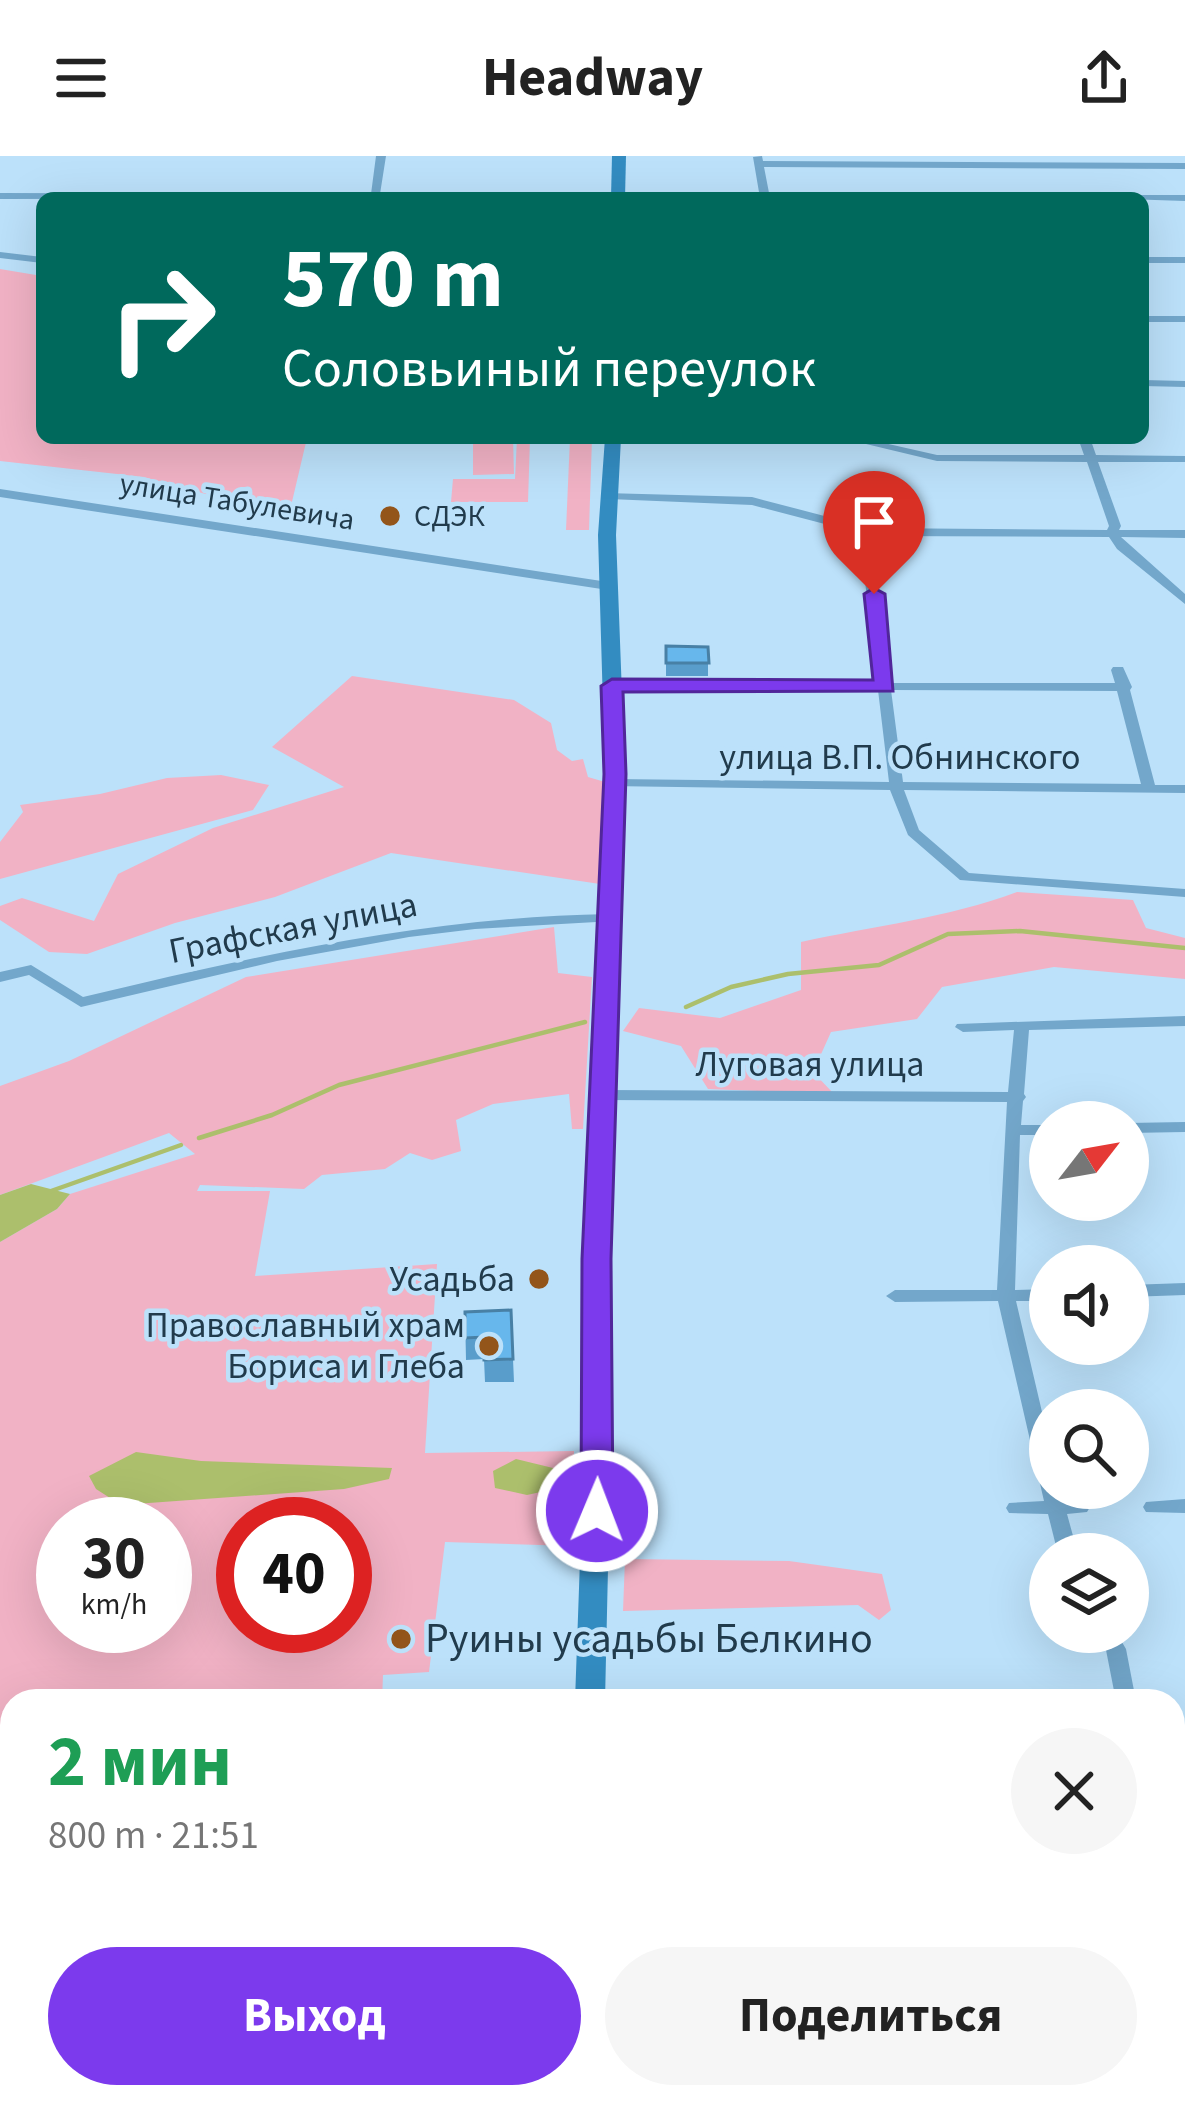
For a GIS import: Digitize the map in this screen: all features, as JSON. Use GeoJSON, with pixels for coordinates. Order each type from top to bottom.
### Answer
{"type":"FeatureCollection","features":[{"type":"Feature","properties":{"kind":"street"},"geometry":{"type":"LineString","coordinates":[[376,192],[381,156]]}},
{"type":"Feature","properties":{"kind":"street"},"geometry":{"type":"LineString","coordinates":[[619,156],[620,192]]}},
{"type":"Feature","properties":{"kind":"street"},"geometry":{"type":"LineString","coordinates":[[764,192],[759,160],[1185,166]]}},
{"type":"Feature","properties":{"kind":"street"},"geometry":{"type":"LineString","coordinates":[[0,196],[36,196]]}},
{"type":"Feature","properties":{"kind":"street"},"geometry":{"type":"LineString","coordinates":[[1149,198],[1185,198]]}},
{"type":"Feature","properties":{"kind":"street"},"geometry":{"type":"LineString","coordinates":[[0,255],[36,259]]}},
{"type":"Feature","properties":{"kind":"street"},"geometry":{"type":"LineString","coordinates":[[1149,260],[1185,260]]}},
{"type":"Feature","properties":{"kind":"street"},"geometry":{"type":"LineString","coordinates":[[1149,319],[1185,319]]}},
{"type":"Feature","properties":{"kind":"street"},"geometry":{"type":"LineString","coordinates":[[1149,383],[1185,384]]}},
{"type":"Feature","properties":{"kind":"street"},"geometry":{"type":"LineString","coordinates":[[590,1689],[602,1095],[614,783],[608,586],[613,444]]}},
{"type":"Feature","properties":{"kind":"street"},"geometry":{"type":"LineString","coordinates":[[875,444],[937,458],[1185,459]]}},
{"type":"Feature","properties":{"kind":"street"},"geometry":{"type":"LineString","coordinates":[[1086,444],[1115,526],[1112,533]]}},
{"type":"Feature","properties":{"kind":"street","name":"улица Табулевича"},"geometry":{"type":"LineString","coordinates":[[0,493],[608,586]]}},
{"type":"Feature","properties":{"kind":"street"},"geometry":{"type":"LineString","coordinates":[[609,495],[752,501],[870,532],[1185,534]]}},
{"type":"Feature","properties":{"kind":"street"},"geometry":{"type":"LineString","coordinates":[[870,532],[866,539],[897,789],[913,832],[965,877],[1185,893]]}},
{"type":"Feature","properties":{"kind":"street"},"geometry":{"type":"LineString","coordinates":[[1112,533],[1120,546],[1185,600]]}},
{"type":"Feature","properties":{"kind":"street"},"geometry":{"type":"LineString","coordinates":[[1118,670],[1149,788]]}},
{"type":"Feature","properties":{"kind":"street"},"geometry":{"type":"LineString","coordinates":[[612,686],[1125,687]]}},
{"type":"Feature","properties":{"kind":"street","name":"улица В.П. Обнинского"},"geometry":{"type":"LineString","coordinates":[[614,783],[1185,789]]}},
{"type":"Feature","properties":{"kind":"street","name":"Графская улица"},"geometry":{"type":"LineString","coordinates":[[0,977],[32,970],[81,1002],[332,944],[546,916],[609,918]]}},
{"type":"Feature","properties":{"kind":"street","name":"Луговая улица"},"geometry":{"type":"LineString","coordinates":[[963,1027],[1185,1021]]}},
{"type":"Feature","properties":{"kind":"street"},"geometry":{"type":"LineString","coordinates":[[1022,1026],[1012,1130],[1006,1297],[1029,1396]]}},
{"type":"Feature","properties":{"kind":"street","name":"Луговая улица"},"geometry":{"type":"LineString","coordinates":[[602,1095],[1018,1097]]}},
{"type":"Feature","properties":{"kind":"street"},"geometry":{"type":"LineString","coordinates":[[1149,1128],[1185,1127]]}},
{"type":"Feature","properties":{"kind":"street"},"geometry":{"type":"LineString","coordinates":[[1012,1130],[1029,1130]]}},
{"type":"Feature","properties":{"kind":"street"},"geometry":{"type":"LineString","coordinates":[[1149,1291],[1185,1289]]}},
{"type":"Feature","properties":{"kind":"street"},"geometry":{"type":"LineString","coordinates":[[895,1296],[1029,1296]]}},
{"type":"Feature","properties":{"kind":"street"},"geometry":{"type":"LineString","coordinates":[[1016,1508],[1029,1503]]}},
{"type":"Feature","properties":{"kind":"street"},"geometry":{"type":"LineString","coordinates":[[1153,1507],[1185,1507]]}},
{"type":"Feature","properties":{"kind":"street"},"geometry":{"type":"LineString","coordinates":[[1117,1653],[1124,1689]]}},
{"type":"Feature","properties":{"kind":"shaded area"},"geometry":{"type":"Polygon","coordinates":[[[0,269],[36,275],[36,444],[306,444],[291,506],[249,506],[144,477],[0,461],[0,269]]]}},
{"type":"Feature","properties":{"kind":"shaded area"},"geometry":{"type":"Polygon","coordinates":[[[473,444],[513,444],[514,474],[473,475],[473,444]]]}},
{"type":"Feature","properties":{"kind":"shaded area"},"geometry":{"type":"Polygon","coordinates":[[[517,444],[530,444],[528,502],[451,502],[453,479],[515,479],[517,444]]]}},
{"type":"Feature","properties":{"kind":"shaded area"},"geometry":{"type":"Polygon","coordinates":[[[570,444],[592,444],[589,530],[566,530],[570,444]]]}},
{"type":"Feature","properties":{"kind":"shaded area"},"geometry":{"type":"Polygon","coordinates":[[[352,676],[514,700],[551,723],[557,750],[572,761],[583,759],[588,777],[605,782],[600,884],[391,853],[275,897],[175,923],[87,954],[49,952],[0,920],[0,906],[22,898],[94,921],[118,874],[213,828],[344,787],[272,747],[352,676]]]}},
{"type":"Feature","properties":{"kind":"shaded area"},"geometry":{"type":"Polygon","coordinates":[[[221,775],[269,785],[253,810],[0,879],[0,842],[23,812],[20,805],[100,794],[167,778],[221,775]]]}},
{"type":"Feature","properties":{"kind":"shaded area"},"geometry":{"type":"Polygon","coordinates":[[[1017,892],[1133,900],[1146,928],[1185,938],[1185,979],[1054,967],[942,987],[917,1019],[831,1032],[813,1072],[834,1094],[708,1089],[681,1046],[623,1031],[639,1008],[720,1018],[801,990],[801,942],[937,915],[1017,892]]]}},
{"type":"Feature","properties":{"kind":"shaded area"},"geometry":{"type":"Polygon","coordinates":[[[554,927],[558,973],[592,977],[583,1129],[572,1129],[569,1094],[493,1104],[456,1120],[461,1151],[432,1160],[410,1153],[385,1169],[322,1175],[304,1189],[200,1185],[197,1191],[270,1191],[255,1276],[437,1264],[425,1453],[574,1451],[571,1546],[445,1542],[429,1672],[383,1675],[382,1689],[0,1689],[0,1242],[57,1209],[70,1194],[195,1154],[169,1133],[0,1195],[0,1086],[69,1061],[246,977],[554,927]]]}},
{"type":"Feature","properties":{"kind":"shaded area"},"geometry":{"type":"Polygon","coordinates":[[[31,1184],[70,1194],[57,1209],[0,1242],[0,1195],[31,1184]]]}},
{"type":"Feature","properties":{"kind":"shaded area"},"geometry":{"type":"Polygon","coordinates":[[[136,1452],[201,1461],[392,1468],[389,1479],[344,1489],[192,1500],[108,1497],[96,1489],[89,1476],[136,1452]]]}},
{"type":"Feature","properties":{"kind":"shaded area"},"geometry":{"type":"Polygon","coordinates":[[[516,1459],[553,1468],[568,1486],[527,1495],[495,1488],[493,1471],[516,1459]]]}},
{"type":"Feature","properties":{"kind":"shaded area"},"geometry":{"type":"Polygon","coordinates":[[[625,1559],[789,1561],[882,1574],[891,1610],[879,1620],[858,1605],[623,1611],[625,1559]]]}},
{"type":"Feature","properties":{"kind":"building"},"geometry":{"type":"Polygon","coordinates":[[[666,646],[708,647],[709,663],[666,663],[666,646]]]}},
{"type":"Feature","properties":{"kind":"building"},"geometry":{"type":"Polygon","coordinates":[[[511,1310],[513,1359],[484,1360],[484,1337],[465,1338],[465,1312],[511,1310]]]}},
{"type":"Feature","properties":{"kind":"waterway"},"geometry":{"type":"LineString","coordinates":[[686,1007],[731,987],[788,974],[879,965],[948,934],[1020,931],[1185,948]]}},
{"type":"Feature","properties":{"kind":"waterway"},"geometry":{"type":"LineString","coordinates":[[199,1138],[272,1115],[339,1085],[585,1022]]}},
{"type":"Feature","properties":{"kind":"waterway"},"geometry":{"type":"LineString","coordinates":[[51,1191],[181,1145]]}},
{"type":"Feature","properties":{"kind":"place","name":"СДЭК"},"geometry":{"type":"Point","coordinates":[390,516]}},
{"type":"Feature","properties":{"kind":"place","name":"Усадьба"},"geometry":{"type":"Point","coordinates":[539,1279]}},
{"type":"Feature","properties":{"kind":"place","name":"Православный храм Бориса и Глеба"},"geometry":{"type":"Point","coordinates":[489,1346]}},
{"type":"Feature","properties":{"kind":"place","name":"Руины усадьбы Белкино"},"geometry":{"type":"Point","coordinates":[401,1639]}},
{"type":"Feature","properties":{"kind":"route"},"geometry":{"type":"LineString","coordinates":[[597,1511],[596,1259],[615,774],[612,686],[885,686],[874,594]]}}]}
